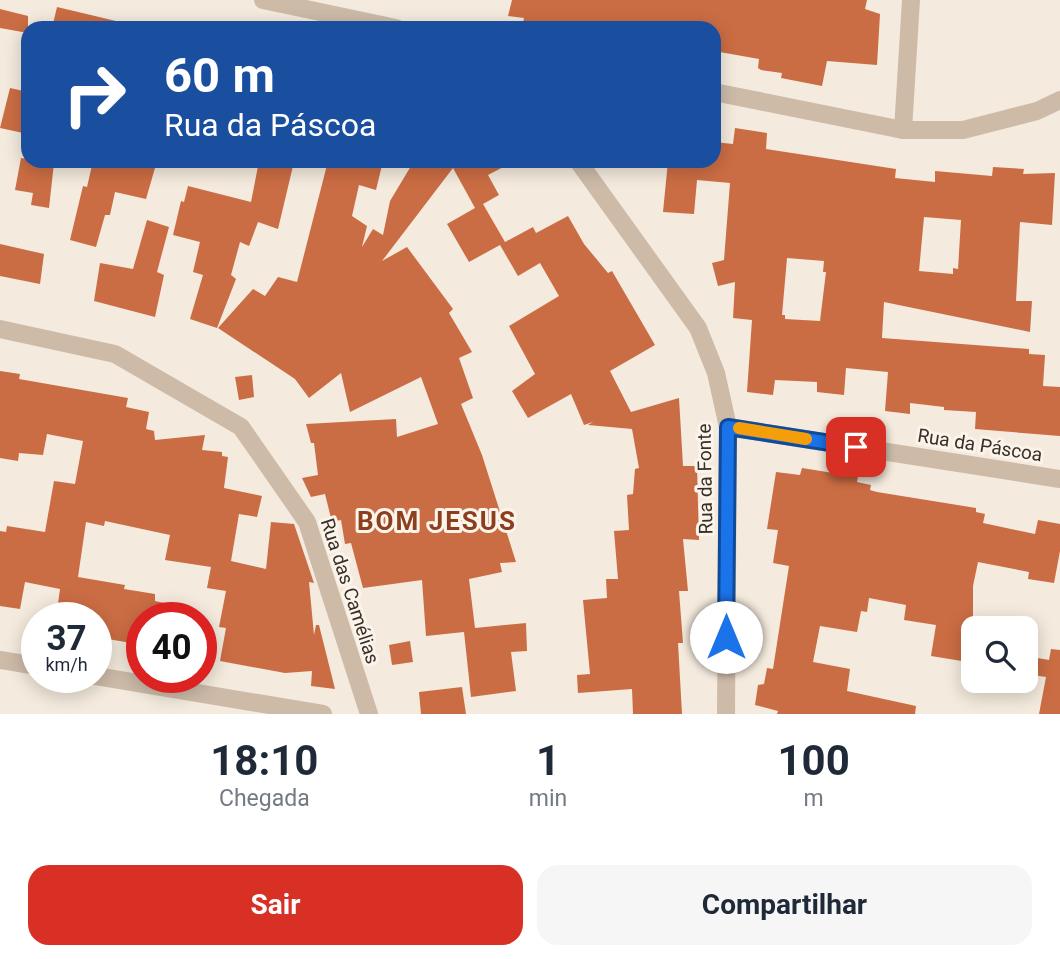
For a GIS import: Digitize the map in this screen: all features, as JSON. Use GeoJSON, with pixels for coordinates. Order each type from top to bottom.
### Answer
{"type":"FeatureCollection","features":[{"type":"Feature","properties":{"kind":"street"},"geometry":{"type":"LineString","coordinates":[[263,0],[363,21]]}},
{"type":"Feature","properties":{"kind":"street"},"geometry":{"type":"LineString","coordinates":[[903,130],[911,0]]}},
{"type":"Feature","properties":{"kind":"street"},"geometry":{"type":"LineString","coordinates":[[721,93],[903,130],[963,130],[1037,111],[1060,100]]}},
{"type":"Feature","properties":{"kind":"street","name":"Rua da Fonte"},"geometry":{"type":"LineString","coordinates":[[583,168],[698,328],[716,373],[728,427],[726,714]]}},
{"type":"Feature","properties":{"kind":"street","name":"Rua das Camélias"},"geometry":{"type":"LineString","coordinates":[[0,329],[115,354],[241,427],[307,522],[369,714]]}},
{"type":"Feature","properties":{"kind":"street","name":"Rua da Páscoa"},"geometry":{"type":"LineString","coordinates":[[728,427],[1060,479]]}},
{"type":"Feature","properties":{"kind":"street"},"geometry":{"type":"LineString","coordinates":[[0,660],[21,663]]}},
{"type":"Feature","properties":{"kind":"street"},"geometry":{"type":"LineString","coordinates":[[112,679],[323,714]]}},
{"type":"Feature","properties":{"kind":"building"},"geometry":{"type":"Polygon","coordinates":[[[512,0],[867,0],[865,9],[880,14],[877,65],[827,61],[822,86],[781,78],[782,73],[761,70],[758,68],[759,59],[721,52],[721,21],[523,21],[524,18],[508,16],[512,0]]]}},
{"type":"Feature","properties":{"kind":"building"},"geometry":{"type":"Polygon","coordinates":[[[57,7],[116,21],[54,21],[57,7]]]}},
{"type":"Feature","properties":{"kind":"building"},"geometry":{"type":"Polygon","coordinates":[[[0,9],[28,16],[28,21],[21,21],[21,32],[0,28],[0,9]]]}},
{"type":"Feature","properties":{"kind":"building"},"geometry":{"type":"Polygon","coordinates":[[[10,88],[21,90],[21,132],[0,128],[10,88]]]}},
{"type":"Feature","properties":{"kind":"building"},"geometry":{"type":"Polygon","coordinates":[[[735,128],[767,133],[766,149],[896,169],[895,178],[935,182],[935,171],[992,176],[993,167],[1024,169],[1023,174],[1055,173],[1052,225],[1020,222],[1016,301],[1032,301],[1030,332],[884,302],[882,338],[1029,349],[1029,354],[1045,355],[1043,386],[1060,387],[1060,436],[975,429],[976,412],[944,410],[944,407],[910,403],[910,414],[885,411],[888,372],[846,368],[844,395],[817,392],[817,382],[775,380],[773,395],[747,392],[752,320],[733,318],[735,282],[718,286],[712,263],[724,260],[730,183],[697,180],[694,214],[663,212],[667,168],[721,168],[721,143],[733,144],[735,128]],[[924,217],[919,271],[953,274],[953,268],[958,269],[961,220],[924,217]],[[787,258],[782,315],[785,315],[785,319],[820,321],[826,272],[823,272],[824,261],[787,258]]]}},
{"type":"Feature","properties":{"kind":"building"},"geometry":{"type":"Polygon","coordinates":[[[21,158],[21,168],[53,168],[49,208],[31,205],[33,193],[15,190],[21,158]]]}},
{"type":"Feature","properties":{"kind":"building"},"geometry":{"type":"Polygon","coordinates":[[[91,168],[155,168],[146,199],[115,192],[110,215],[105,215],[96,247],[70,240],[83,186],[87,187],[91,168]]]}},
{"type":"Feature","properties":{"kind":"building"},"geometry":{"type":"Polygon","coordinates":[[[258,168],[293,168],[278,229],[258,222],[249,246],[240,242],[231,275],[236,279],[217,328],[190,319],[203,275],[193,272],[200,242],[173,235],[181,201],[184,202],[188,186],[251,202],[258,168]]]}},
{"type":"Feature","properties":{"kind":"building"},"geometry":{"type":"Polygon","coordinates":[[[326,168],[381,168],[376,190],[359,185],[352,216],[367,226],[362,247],[373,229],[383,235],[390,201],[410,168],[453,168],[382,261],[407,247],[453,309],[449,313],[472,352],[459,358],[473,398],[461,404],[482,455],[516,562],[500,563],[502,572],[469,579],[475,628],[526,623],[527,651],[511,652],[516,691],[471,697],[464,632],[426,636],[422,580],[363,588],[351,543],[345,544],[341,520],[332,522],[325,494],[311,497],[302,478],[318,475],[314,443],[311,443],[306,424],[396,419],[397,437],[438,424],[421,377],[350,412],[341,373],[309,398],[295,379],[218,328],[253,289],[265,296],[278,277],[297,282],[326,168]]]}},
{"type":"Feature","properties":{"kind":"building"},"geometry":{"type":"Polygon","coordinates":[[[453,168],[502,168],[488,175],[499,195],[483,204],[505,242],[533,227],[536,233],[568,216],[584,244],[608,273],[612,271],[655,345],[610,371],[631,412],[679,398],[683,466],[697,466],[699,540],[683,539],[688,591],[679,591],[683,643],[678,643],[682,714],[633,714],[632,689],[578,693],[577,675],[590,674],[583,600],[607,598],[606,579],[618,579],[614,531],[629,530],[627,495],[633,494],[635,469],[639,468],[632,429],[588,425],[593,422],[584,425],[571,394],[528,418],[512,391],[535,374],[509,326],[559,296],[540,263],[518,276],[500,245],[469,262],[447,224],[475,208],[453,168]]]}},
{"type":"Feature","properties":{"kind":"building"},"geometry":{"type":"Polygon","coordinates":[[[147,220],[169,227],[157,272],[164,275],[155,317],[94,301],[100,263],[133,269],[147,220]]]}},
{"type":"Feature","properties":{"kind":"building"},"geometry":{"type":"Polygon","coordinates":[[[0,244],[44,254],[40,284],[0,276],[0,244]]]}},
{"type":"Feature","properties":{"kind":"building"},"geometry":{"type":"Polygon","coordinates":[[[0,371],[20,374],[19,379],[128,398],[126,407],[149,412],[146,429],[154,431],[155,440],[205,435],[202,450],[222,452],[222,456],[228,457],[224,488],[262,496],[257,517],[239,514],[231,561],[266,569],[271,522],[294,524],[314,583],[309,582],[314,635],[316,625],[319,625],[335,689],[311,686],[312,671],[285,673],[220,661],[226,628],[219,627],[226,591],[207,588],[211,567],[165,560],[170,535],[105,521],[104,526],[86,522],[78,577],[125,585],[124,589],[155,594],[155,601],[160,602],[126,602],[126,642],[112,640],[112,602],[58,602],[60,589],[25,582],[20,609],[0,606],[0,531],[6,532],[7,526],[45,532],[54,481],[75,484],[83,441],[47,434],[43,455],[19,453],[18,461],[0,458],[0,371]]]}},
{"type":"Feature","properties":{"kind":"building"},"geometry":{"type":"Polygon","coordinates":[[[252,375],[254,397],[239,400],[235,377],[252,375]]]}},
{"type":"Feature","properties":{"kind":"building"},"geometry":{"type":"Polygon","coordinates":[[[802,468],[858,477],[857,482],[871,485],[870,490],[976,508],[976,512],[985,514],[983,523],[1035,534],[1038,520],[1060,524],[1060,551],[1054,583],[1028,579],[1029,572],[978,562],[973,586],[973,616],[961,616],[961,661],[931,656],[936,625],[904,620],[906,605],[869,598],[867,612],[861,611],[857,632],[820,626],[813,662],[850,669],[847,691],[916,706],[915,714],[777,714],[778,711],[755,705],[758,685],[764,684],[767,668],[773,669],[789,566],[773,563],[778,530],[767,529],[776,472],[800,475],[802,468]]]}},
{"type":"Feature","properties":{"kind":"building"},"geometry":{"type":"Polygon","coordinates":[[[410,641],[413,662],[392,665],[389,645],[410,641]]]}},
{"type":"Feature","properties":{"kind":"building"},"geometry":{"type":"Polygon","coordinates":[[[1051,649],[1060,650],[1060,714],[1039,714],[1046,677],[1038,676],[1038,658],[1049,660],[1051,649]]]}},
{"type":"Feature","properties":{"kind":"building"},"geometry":{"type":"Polygon","coordinates":[[[462,687],[466,714],[421,714],[419,692],[462,687]]]}},
{"type":"Feature","properties":{"kind":"slow traffic"},"geometry":{"type":"LineString","coordinates":[[739,428],[806,439]]}},
{"type":"Feature","properties":{"kind":"district","name":"BOM JESUS"},"geometry":{"type":"Point","coordinates":[437,521]}},
{"type":"Feature","properties":{"kind":"route"},"geometry":{"type":"LineString","coordinates":[[726,637],[728,427],[856,447]]}}]}
